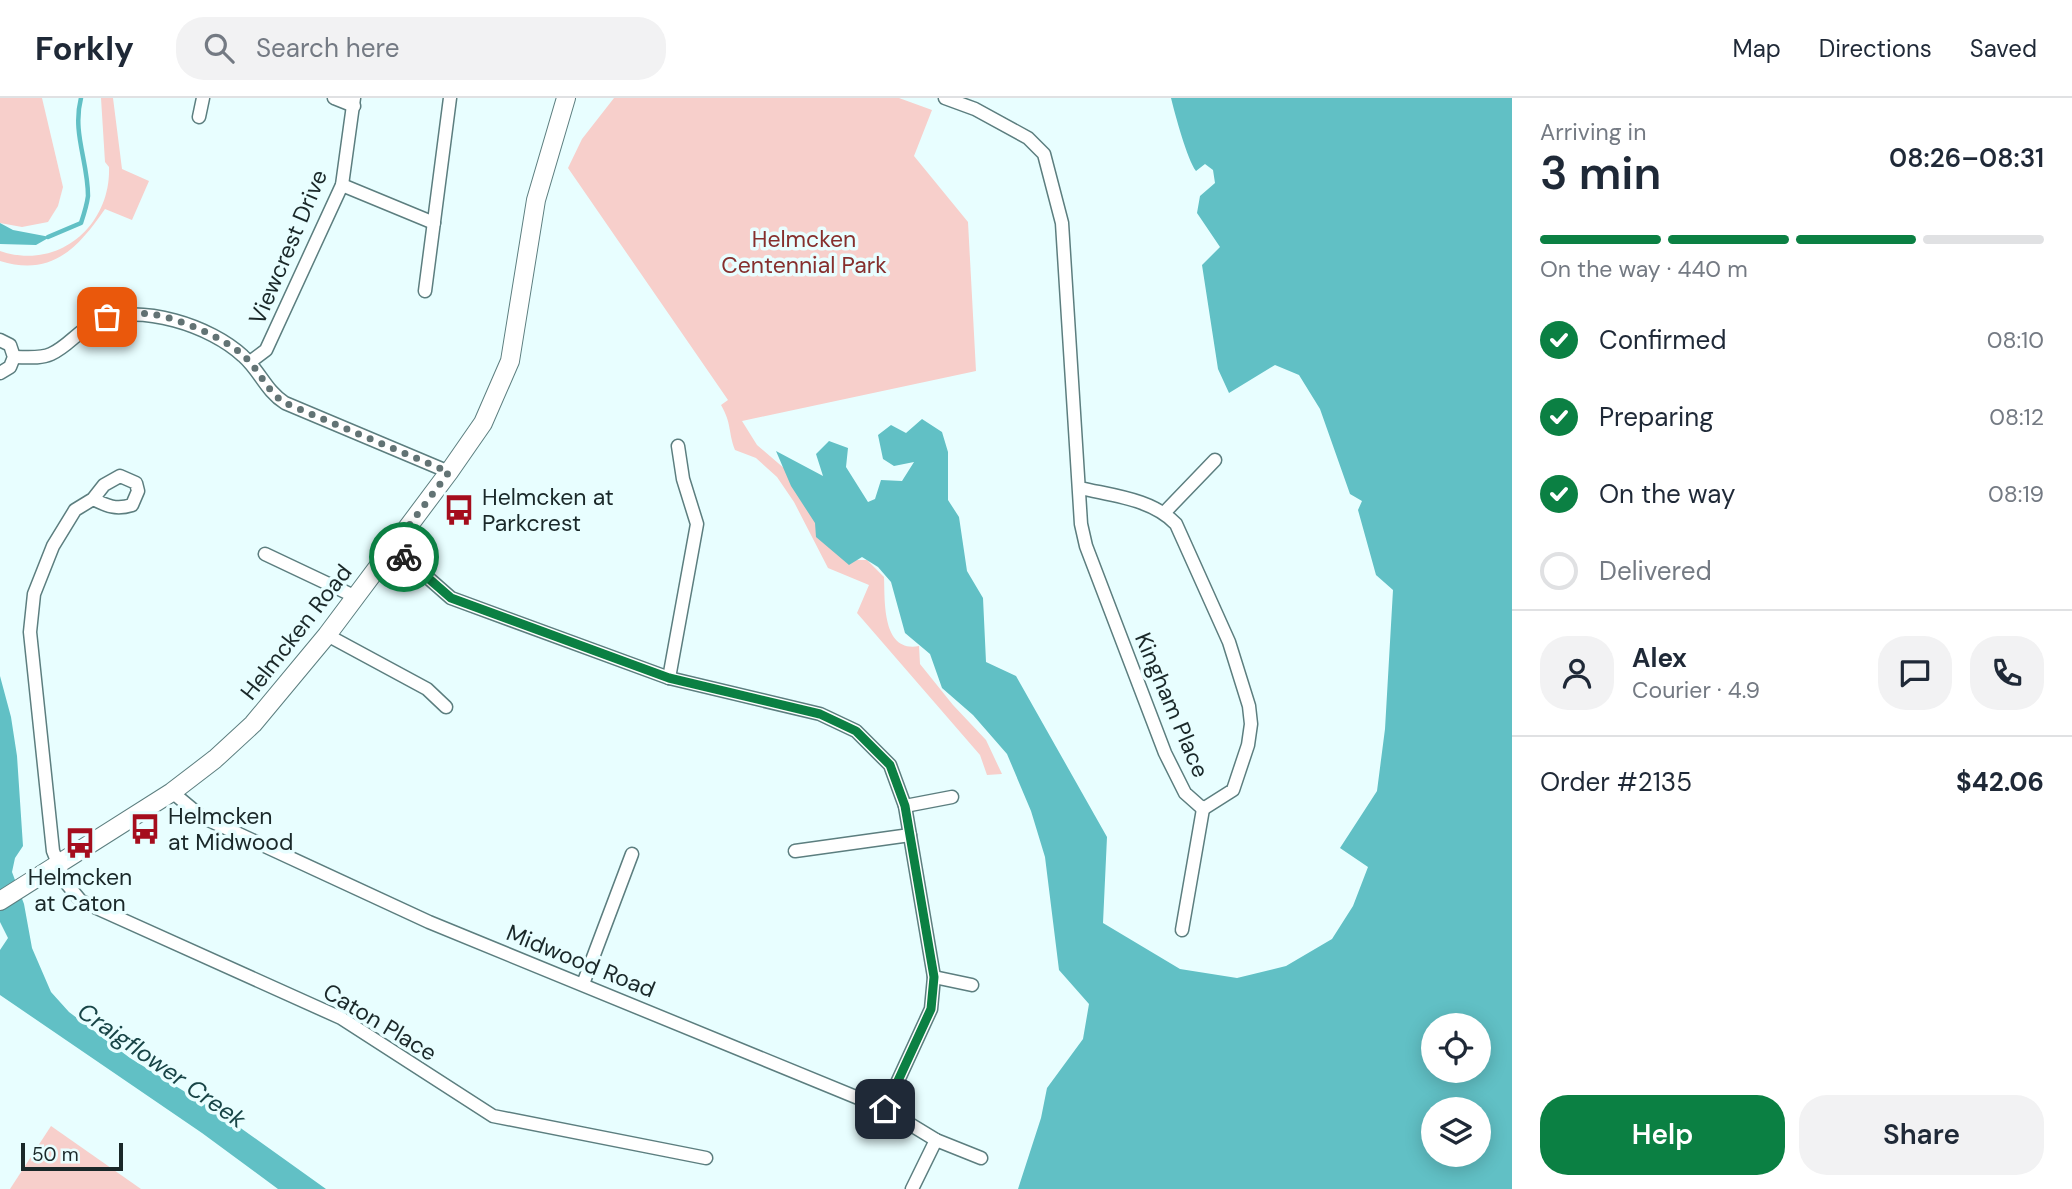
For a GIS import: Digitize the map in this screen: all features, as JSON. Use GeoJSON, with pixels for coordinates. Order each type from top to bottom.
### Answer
{"type":"FeatureCollection","features":[{"type":"Feature","properties":{"kind":"main road","name":"Helmcken Road"},"geometry":{"type":"LineString","coordinates":[[0,901],[172,792],[253,724],[327,635],[449,472],[483,423],[510,361],[536,200],[566,98]]}},
{"type":"Feature","properties":{"kind":"street"},"geometry":{"type":"LineString","coordinates":[[199,117],[203,98]]}},
{"type":"Feature","properties":{"kind":"street"},"geometry":{"type":"LineString","coordinates":[[334,98],[354,102]]}},
{"type":"Feature","properties":{"kind":"street"},"geometry":{"type":"LineString","coordinates":[[425,290],[450,98]]}},
{"type":"Feature","properties":{"kind":"street","name":"Kingham Place"},"geometry":{"type":"LineString","coordinates":[[945,98],[975,109],[1028,138],[1044,155],[1062,223],[1081,524],[1090,561],[1165,753],[1185,793],[1203,809],[1233,790],[1248,744],[1251,724],[1249,706],[1229,642],[1199,570],[1176,524],[1165,512]]}},
{"type":"Feature","properties":{"kind":"street","name":"Viewcrest Drive"},"geometry":{"type":"LineString","coordinates":[[250,362],[266,350],[342,185],[354,102]]}},
{"type":"Feature","properties":{"kind":"street"},"geometry":{"type":"LineString","coordinates":[[342,185],[434,223]]}},
{"type":"Feature","properties":{"kind":"street"},"geometry":{"type":"LineString","coordinates":[[14,357],[50,355],[77,333],[107,317],[149,314],[169,318],[223,341],[250,362],[273,396],[285,403],[449,472]]}},
{"type":"Feature","properties":{"kind":"street"},"geometry":{"type":"LineString","coordinates":[[0,340],[10,345],[14,357],[10,367],[0,373]]}},
{"type":"Feature","properties":{"kind":"street"},"geometry":{"type":"LineString","coordinates":[[669,678],[697,524],[683,479],[678,446]]}},
{"type":"Feature","properties":{"kind":"street"},"geometry":{"type":"LineString","coordinates":[[1080,488],[1140,502],[1165,512],[1215,460]]}},
{"type":"Feature","properties":{"kind":"street"},"geometry":{"type":"LineString","coordinates":[[58,866],[53,851],[30,632],[34,594],[53,546],[75,510],[93,499]]}},
{"type":"Feature","properties":{"kind":"street"},"geometry":{"type":"LineString","coordinates":[[393,547],[451,598],[669,678],[820,714],[856,731],[890,765],[905,806],[934,977],[931,1009],[885,1109]]}},
{"type":"Feature","properties":{"kind":"street"},"geometry":{"type":"LineString","coordinates":[[265,554],[356,597]]}},
{"type":"Feature","properties":{"kind":"street"},"geometry":{"type":"LineString","coordinates":[[327,635],[427,689],[446,707]]}},
{"type":"Feature","properties":{"kind":"street","name":"Midwood Road"},"geometry":{"type":"LineString","coordinates":[[172,792],[202,817],[429,922],[885,1109],[936,1140],[981,1158]]}},
{"type":"Feature","properties":{"kind":"street"},"geometry":{"type":"LineString","coordinates":[[905,806],[952,797]]}},
{"type":"Feature","properties":{"kind":"street"},"geometry":{"type":"LineString","coordinates":[[1182,930],[1203,809]]}},
{"type":"Feature","properties":{"kind":"street"},"geometry":{"type":"LineString","coordinates":[[794,851],[910,835]]}},
{"type":"Feature","properties":{"kind":"street"},"geometry":{"type":"LineString","coordinates":[[583,984],[632,854]]}},
{"type":"Feature","properties":{"kind":"street","name":"Caton Place"},"geometry":{"type":"LineString","coordinates":[[58,866],[66,883],[81,901],[341,1018],[493,1116],[706,1158]]}},
{"type":"Feature","properties":{"kind":"street"},"geometry":{"type":"LineString","coordinates":[[934,977],[971,985]]}},
{"type":"Feature","properties":{"kind":"street"},"geometry":{"type":"LineString","coordinates":[[912,1189],[936,1140]]}},
{"type":"Feature","properties":{"kind":"green space"},"geometry":{"type":"Polygon","coordinates":[[[0,98],[42,98],[63,187],[58,206],[48,222],[22,227],[0,223],[0,98]]]}},
{"type":"Feature","properties":{"kind":"green space"},"geometry":{"type":"Polygon","coordinates":[[[101,98],[113,98],[122,169],[149,181],[132,220],[105,209],[85,236],[62,256],[35,265],[0,261],[0,251],[21,256],[42,255],[61,249],[77,239],[91,225],[101,208],[109,167],[105,162],[101,98]]]}},
{"type":"Feature","properties":{"kind":"green space","name":"Helmcken Centennial Park"},"geometry":{"type":"Polygon","coordinates":[[[614,98],[899,98],[932,110],[914,156],[968,222],[976,371],[742,421],[757,445],[785,469],[855,560],[867,560],[884,577],[886,612],[892,634],[898,642],[907,646],[919,646],[920,664],[986,740],[1002,774],[987,775],[980,755],[857,613],[869,585],[828,568],[794,502],[777,477],[756,458],[735,450],[721,405],[728,400],[568,168],[582,139],[614,98]]]}},
{"type":"Feature","properties":{"kind":"green space"},"geometry":{"type":"Polygon","coordinates":[[[51,1126],[141,1189],[10,1189],[51,1126]]]}},
{"type":"Feature","properties":{"kind":"water"},"geometry":{"type":"Polygon","coordinates":[[[1171,98],[1512,98],[1512,1189],[1018,1189],[1041,1118],[1047,1088],[1083,1039],[1089,1004],[1059,970],[1045,857],[1031,811],[1007,754],[973,715],[942,688],[930,654],[905,633],[891,582],[878,567],[862,557],[849,565],[816,537],[815,523],[791,486],[776,451],[823,476],[816,454],[829,441],[848,448],[846,467],[868,502],[875,499],[881,480],[902,481],[914,462],[894,466],[883,459],[878,435],[891,425],[906,433],[922,419],[942,432],[948,452],[948,500],[959,517],[967,571],[983,598],[986,662],[1016,676],[1107,837],[1103,923],[1180,969],[1237,978],[1286,966],[1332,939],[1353,906],[1368,867],[1340,848],[1377,791],[1385,729],[1393,590],[1376,575],[1358,510],[1362,501],[1350,494],[1320,409],[1299,375],[1275,365],[1229,393],[1218,369],[1202,265],[1220,247],[1197,213],[1200,196],[1215,183],[1213,170],[1205,164],[1196,171],[1185,147],[1171,98]]]}},
{"type":"Feature","properties":{"kind":"water"},"geometry":{"type":"Polygon","coordinates":[[[0,223],[13,230],[50,237],[36,245],[0,244],[0,223]]]}},
{"type":"Feature","properties":{"kind":"water"},"geometry":{"type":"Polygon","coordinates":[[[0,676],[11,717],[17,756],[23,846],[15,858],[12,872],[24,904],[32,948],[51,992],[69,1012],[130,1058],[221,1114],[326,1189],[278,1189],[202,1133],[0,995],[0,950],[8,938],[0,922],[0,676]]]}},
{"type":"Feature","properties":{"kind":"waterway","name":"Craigflower Creek"},"geometry":{"type":"LineString","coordinates":[[48,237],[81,223],[86,206],[87,183],[78,123],[81,98]]}},
{"type":"Feature","properties":{"kind":"way so far"},"geometry":{"type":"LineString","coordinates":[[107,317],[149,314],[169,318],[223,341],[242,354],[273,396],[285,403],[449,472],[393,547],[404,557]]}},
{"type":"Feature","properties":{"kind":"place","name":"Helmcken at Parkcrest"},"geometry":{"type":"Point","coordinates":[459,510]}},
{"type":"Feature","properties":{"kind":"place","name":"Helmcken at Midwood"},"geometry":{"type":"Point","coordinates":[145,829]}},
{"type":"Feature","properties":{"kind":"place","name":"Helmcken at Caton"},"geometry":{"type":"Point","coordinates":[80,843]}},
{"type":"Feature","properties":{"kind":"route"},"geometry":{"type":"LineString","coordinates":[[404,557],[451,598],[669,678],[820,714],[856,731],[890,765],[905,806],[934,977],[931,1009],[885,1109]]}}]}
